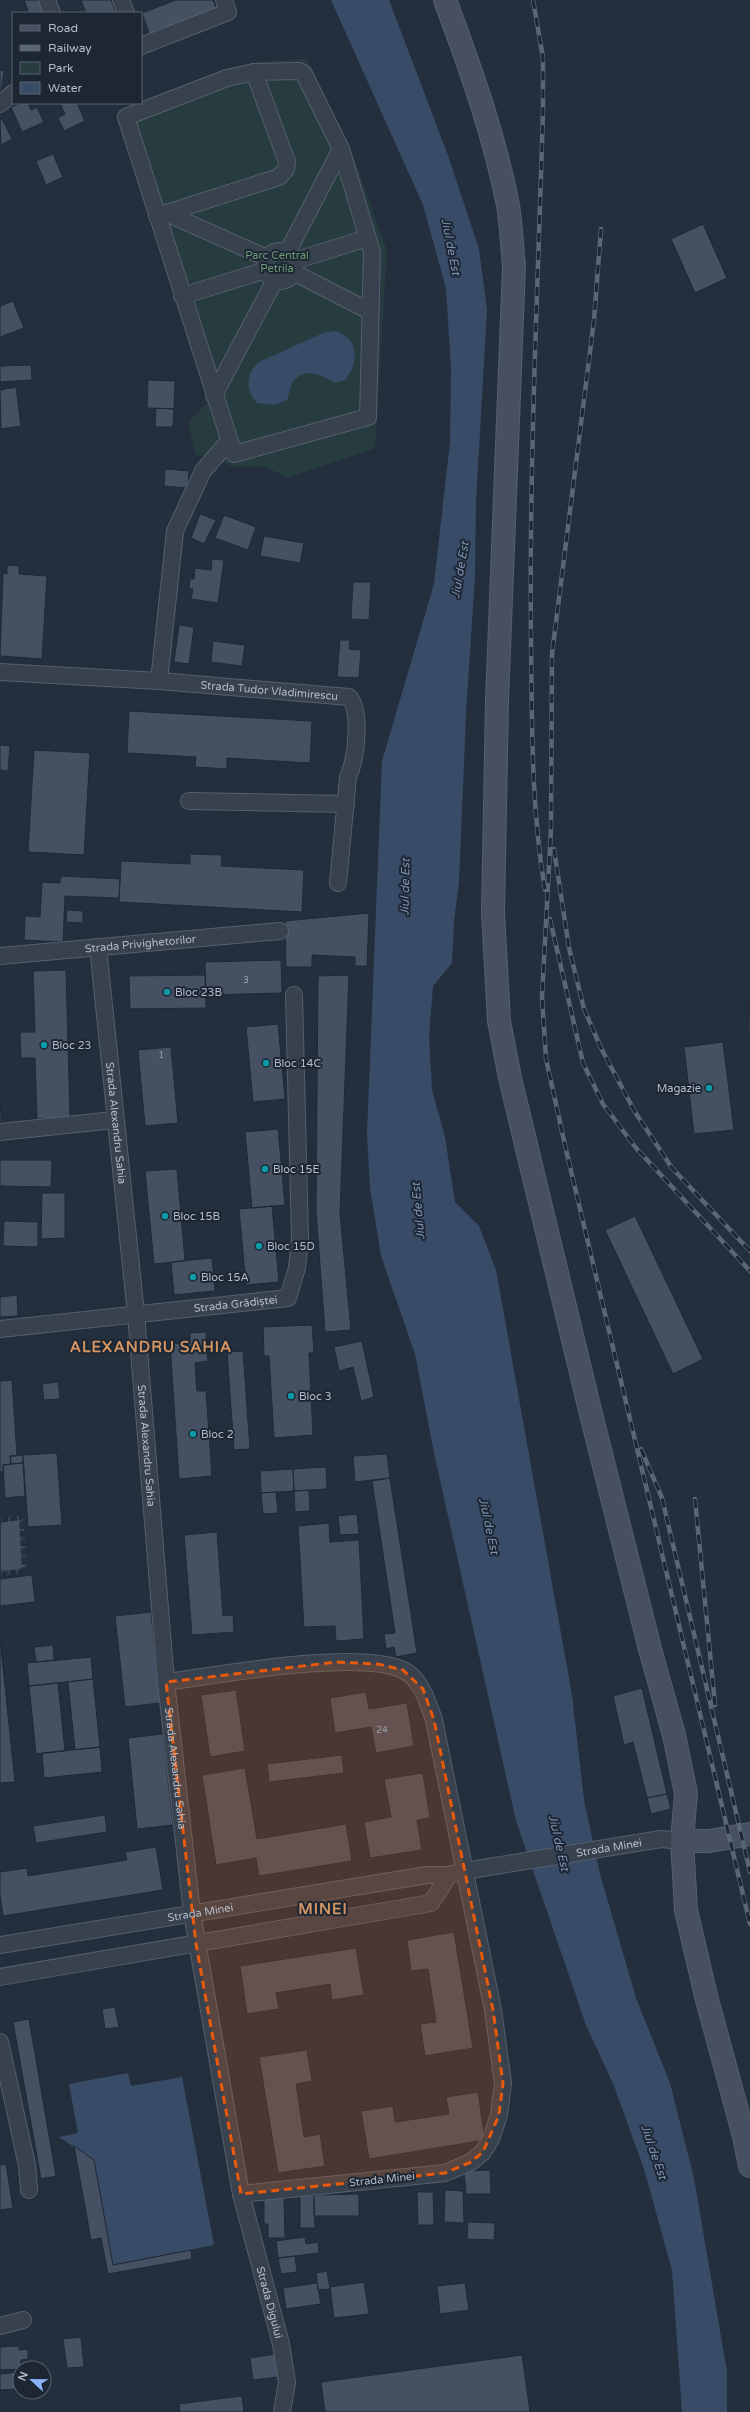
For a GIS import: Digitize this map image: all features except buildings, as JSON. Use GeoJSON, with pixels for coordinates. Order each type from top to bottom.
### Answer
{"type":"FeatureCollection","features":[{"type":"Feature","properties":{"kind":"street"},"geometry":{"type":"LineString","coordinates":[[47,0],[52,12]]}},
{"type":"Feature","properties":{"kind":"street"},"geometry":{"type":"LineString","coordinates":[[121,0],[126,12]]}},
{"type":"Feature","properties":{"kind":"street"},"geometry":{"type":"LineString","coordinates":[[142,46],[228,12],[224,0]]}},
{"type":"Feature","properties":{"kind":"street"},"geometry":{"type":"LineString","coordinates":[[445,0],[484,112],[497,158],[508,206],[514,266],[496,701],[493,912],[499,1021],[510,1078],[589,1406],[650,1649],[674,1735],[686,1793],[672,1840],[686,1910],[706,1996],[747,2135],[750,2166]]}},
{"type":"Feature","properties":{"kind":"street"},"geometry":{"type":"LineString","coordinates":[[299,71],[304,74],[341,149],[372,252],[369,311],[368,417],[234,454],[182,296],[162,215],[126,117],[227,78],[254,72],[299,71]]}},
{"type":"Feature","properties":{"kind":"street"},"geometry":{"type":"LineString","coordinates":[[162,215],[279,178],[286,168],[287,162],[254,72]]}},
{"type":"Feature","properties":{"kind":"street"},"geometry":{"type":"LineString","coordinates":[[0,104],[12,95]]}},
{"type":"Feature","properties":{"kind":"street"},"geometry":{"type":"LineString","coordinates":[[162,215],[269,269],[283,280],[341,149]]}},
{"type":"Feature","properties":{"kind":"street"},"geometry":{"type":"LineString","coordinates":[[291,262],[367,238]]}},
{"type":"Feature","properties":{"kind":"street"},"geometry":{"type":"LineString","coordinates":[[214,394],[269,269],[272,253],[280,251],[291,262],[369,311]]}},
{"type":"Feature","properties":{"kind":"street"},"geometry":{"type":"LineString","coordinates":[[182,296],[269,269]]}},
{"type":"Feature","properties":{"kind":"street"},"geometry":{"type":"LineString","coordinates":[[159,681],[175,531],[203,471],[229,441]]}},
{"type":"Feature","properties":{"kind":"street","name":"Strada Tudor Vladimirescu"},"geometry":{"type":"LineString","coordinates":[[0,672],[159,681],[349,697],[354,703],[357,712],[354,766],[348,777],[338,883]]}},
{"type":"Feature","properties":{"kind":"street"},"geometry":{"type":"LineString","coordinates":[[189,801],[346,804]]}},
{"type":"Feature","properties":{"kind":"street","name":"Strada Privighetorilor"},"geometry":{"type":"LineString","coordinates":[[0,956],[280,931]]}},
{"type":"Feature","properties":{"kind":"street","name":"Strada Alexandru Sahia"},"geometry":{"type":"LineString","coordinates":[[98,947],[114,1120],[136,1314],[166,1682],[196,1944]]}},
{"type":"Feature","properties":{"kind":"street","name":"Strada Grădiștei"},"geometry":{"type":"LineString","coordinates":[[0,1329],[288,1298],[297,1268],[300,1238],[294,995]]}},
{"type":"Feature","properties":{"kind":"street"},"geometry":{"type":"LineString","coordinates":[[0,1132],[114,1120]]}},
{"type":"Feature","properties":{"kind":"street","name":"Strada Minei"},"geometry":{"type":"LineString","coordinates":[[166,1682],[337,1662],[378,1664],[403,1670],[423,1689],[434,1720],[464,1871],[494,2010],[503,2082],[499,2115],[491,2139],[483,2152],[471,2162],[445,2173],[241,2194]]}},
{"type":"Feature","properties":{"kind":"street"},"geometry":{"type":"LineString","coordinates":[[672,1840],[709,1841],[750,1834]]}},
{"type":"Feature","properties":{"kind":"street","name":"Strada Minei"},"geometry":{"type":"LineString","coordinates":[[0,1945],[427,1875],[449,1875],[497,1865],[672,1840]]}},
{"type":"Feature","properties":{"kind":"street"},"geometry":{"type":"LineString","coordinates":[[0,1977],[431,1903],[449,1875]]}},
{"type":"Feature","properties":{"kind":"street"},"geometry":{"type":"LineString","coordinates":[[196,1944],[241,2194]]}},
{"type":"Feature","properties":{"kind":"street"},"geometry":{"type":"LineString","coordinates":[[0,2042],[26,2165],[29,2190]]}},
{"type":"Feature","properties":{"kind":"street","name":"Strada Digului"},"geometry":{"type":"LineString","coordinates":[[241,2194],[281,2344],[287,2382],[282,2412]]}},
{"type":"Feature","properties":{"kind":"street"},"geometry":{"type":"LineString","coordinates":[[0,2326],[24,2320]]}},
{"type":"Feature","properties":{"kind":"highlighted area"},"geometry":{"type":"Polygon","coordinates":[[[337,1662],[378,1664],[403,1670],[423,1689],[434,1720],[493,2010],[503,2083],[499,2115],[483,2152],[471,2162],[445,2173],[241,2194],[196,1944],[166,1682],[337,1662]]]}},
{"type":"Feature","properties":{"kind":"green space","name":"Parc Central Petrila"},"geometry":{"type":"Polygon","coordinates":[[[307,59],[351,150],[387,250],[375,448],[288,478],[266,467],[235,467],[195,454],[188,422],[210,399],[116,115],[216,74],[257,62],[307,59]]]}},
{"type":"Feature","properties":{"kind":"water","name":"Jiul de Est"},"geometry":{"type":"Polygon","coordinates":[[[331,0],[389,0],[449,158],[479,249],[487,310],[476,501],[475,576],[466,713],[459,881],[454,922],[452,963],[433,986],[429,1036],[432,1090],[445,1137],[455,1202],[479,1226],[496,1270],[572,1695],[584,1800],[600,1874],[636,1998],[670,2083],[694,2178],[727,2372],[727,2412],[682,2412],[672,2270],[644,2169],[614,2086],[586,2025],[516,1821],[434,1453],[415,1354],[381,1256],[370,1188],[367,1135],[382,761],[434,584],[450,442],[451,369],[446,288],[423,205],[331,0]]]}},
{"type":"Feature","properties":{"kind":"water"},"geometry":{"type":"Polygon","coordinates":[[[335,331],[343,334],[349,339],[355,352],[353,366],[345,380],[335,383],[319,375],[308,373],[302,374],[293,382],[287,400],[275,405],[257,403],[250,393],[248,383],[253,368],[257,363],[323,333],[335,331]]]}},
{"type":"Feature","properties":{"kind":"water"},"geometry":{"type":"Polygon","coordinates":[[[128,2073],[131,2086],[182,2077],[214,2245],[113,2265],[94,2160],[59,2137],[78,2133],[69,2084],[128,2073]]]}},
{"type":"Feature","properties":{"kind":"railway"},"geometry":{"type":"LineString","coordinates":[[533,0],[543,58],[543,110],[531,507],[532,702],[533,765],[537,828],[545,890]]}},
{"type":"Feature","properties":{"kind":"railway"},"geometry":{"type":"LineString","coordinates":[[601,229],[594,320],[552,654],[551,829],[542,997],[546,1059],[567,1154],[750,1924]]}},
{"type":"Feature","properties":{"kind":"railway"},"geometry":{"type":"LineString","coordinates":[[554,849],[569,948],[584,1009],[601,1048],[635,1112],[672,1168],[750,1251]]}},
{"type":"Feature","properties":{"kind":"railway"},"geometry":{"type":"LineString","coordinates":[[550,919],[583,1063],[603,1104],[636,1148],[750,1271]]}},
{"type":"Feature","properties":{"kind":"railway"},"geometry":{"type":"LineString","coordinates":[[641,1449],[662,1498],[750,1872]]}},
{"type":"Feature","properties":{"kind":"railway"},"geometry":{"type":"LineString","coordinates":[[695,1499],[715,1705]]}},
{"type":"Feature","properties":{"kind":"place","name":"Bloc 23B"},"geometry":{"type":"Point","coordinates":[167,992]}},
{"type":"Feature","properties":{"kind":"place","name":"Bloc 23"},"geometry":{"type":"Point","coordinates":[44,1045]}},
{"type":"Feature","properties":{"kind":"place","name":"Bloc 14C"},"geometry":{"type":"Point","coordinates":[266,1063]}},
{"type":"Feature","properties":{"kind":"place","name":"Magazie"},"geometry":{"type":"Point","coordinates":[709,1088]}},
{"type":"Feature","properties":{"kind":"place","name":"Bloc 15E"},"geometry":{"type":"Point","coordinates":[265,1169]}},
{"type":"Feature","properties":{"kind":"place","name":"Bloc 15B"},"geometry":{"type":"Point","coordinates":[165,1216]}},
{"type":"Feature","properties":{"kind":"place","name":"Bloc 15D"},"geometry":{"type":"Point","coordinates":[259,1246]}},
{"type":"Feature","properties":{"kind":"place","name":"Bloc 15A"},"geometry":{"type":"Point","coordinates":[193,1277]}},
{"type":"Feature","properties":{"kind":"place","name":"Bloc 3"},"geometry":{"type":"Point","coordinates":[291,1396]}},
{"type":"Feature","properties":{"kind":"place","name":"Bloc 2"},"geometry":{"type":"Point","coordinates":[193,1434]}},
{"type":"Feature","properties":{"kind":"district","name":"ALEXANDRU SAHIA"},"geometry":{"type":"Point","coordinates":[151,1347]}},
{"type":"Feature","properties":{"kind":"district","name":"MINEI"},"geometry":{"type":"Point","coordinates":[323,1909]}}]}
